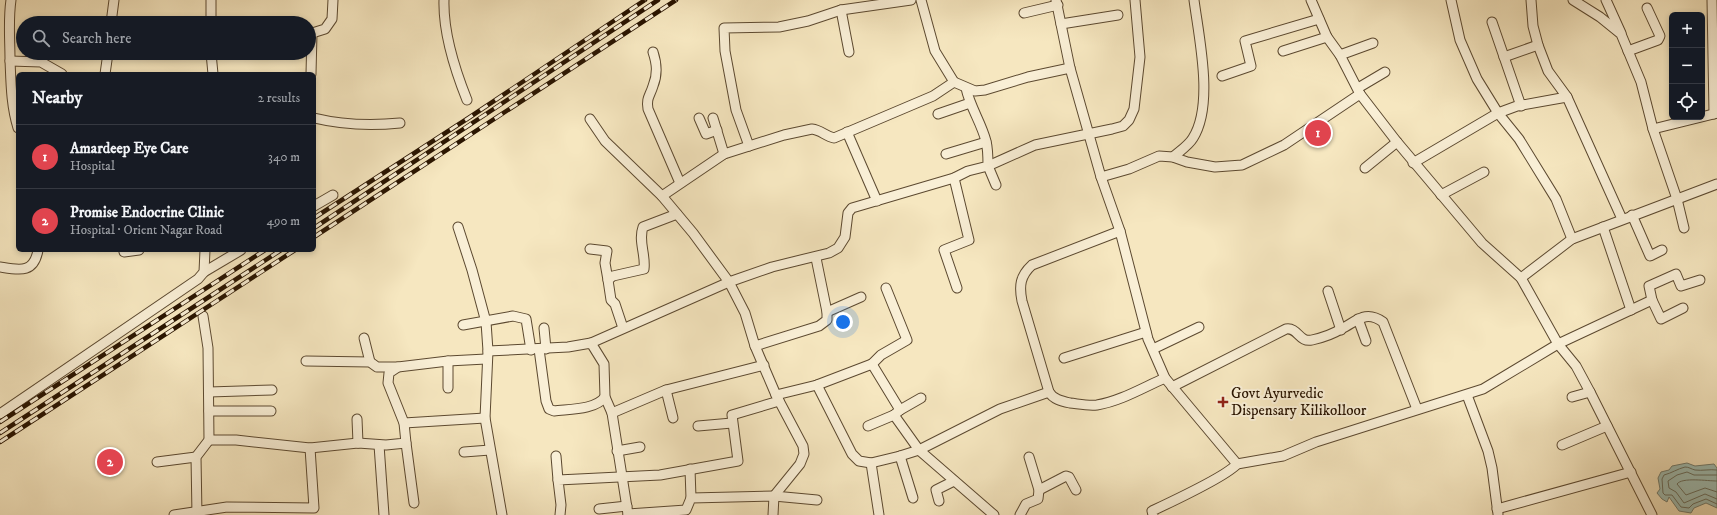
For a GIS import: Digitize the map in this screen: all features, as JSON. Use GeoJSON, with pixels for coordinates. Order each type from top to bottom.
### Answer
{"type":"FeatureCollection","features":[{"type":"Feature","properties":{"kind":"street"},"geometry":{"type":"LineString","coordinates":[[11,0],[9,37],[10,76],[16,119]]}},
{"type":"Feature","properties":{"kind":"street"},"geometry":{"type":"LineString","coordinates":[[112,16],[114,0]]}},
{"type":"Feature","properties":{"kind":"street"},"geometry":{"type":"LineString","coordinates":[[211,0],[211,16]]}},
{"type":"Feature","properties":{"kind":"street"},"geometry":{"type":"LineString","coordinates":[[316,32],[325,29],[332,19],[333,0]]}},
{"type":"Feature","properties":{"kind":"street"},"geometry":{"type":"LineString","coordinates":[[444,0],[447,27],[454,60],[467,100]]}},
{"type":"Feature","properties":{"kind":"street"},"geometry":{"type":"LineString","coordinates":[[749,146],[736,110],[725,51],[724,28],[779,26],[808,21],[841,10],[911,0]]}},
{"type":"Feature","properties":{"kind":"street"},"geometry":{"type":"LineString","coordinates":[[921,0],[935,51],[954,82],[966,88],[975,91],[984,90],[1028,77],[1070,68]]}},
{"type":"Feature","properties":{"kind":"street"},"geometry":{"type":"LineString","coordinates":[[306,361],[370,362],[377,367],[398,367],[591,343],[729,282],[772,267],[816,258],[838,248],[845,237],[848,213],[852,208],[954,178],[968,171],[988,166],[1035,145],[1123,126],[1129,120],[1134,109],[1140,57],[1135,0]]}},
{"type":"Feature","properties":{"kind":"street"},"geometry":{"type":"LineString","coordinates":[[1174,157],[1193,139],[1201,122],[1204,106],[1202,66],[1194,0]]}},
{"type":"Feature","properties":{"kind":"street"},"geometry":{"type":"LineString","coordinates":[[1311,0],[1326,37],[1340,56],[1359,91],[1397,142],[1413,163],[1482,243],[1521,278],[1558,344],[1576,366],[1652,515]]}},
{"type":"Feature","properties":{"kind":"street"},"geometry":{"type":"LineString","coordinates":[[1451,0],[1460,40],[1477,79],[1498,113],[1519,139],[1556,200],[1572,239]]}},
{"type":"Feature","properties":{"kind":"street"},"geometry":{"type":"LineString","coordinates":[[1532,0],[1533,26],[1538,45],[1548,71],[1567,97],[1622,219]]}},
{"type":"Feature","properties":{"kind":"street"},"geometry":{"type":"LineString","coordinates":[[1572,0],[1600,17],[1621,34]]}},
{"type":"Feature","properties":{"kind":"street"},"geometry":{"type":"LineString","coordinates":[[1606,0],[1641,82],[1653,129],[1677,199],[1684,228]]}},
{"type":"Feature","properties":{"kind":"street"},"geometry":{"type":"LineString","coordinates":[[1653,129],[1716,114],[1712,0]]}},
{"type":"Feature","properties":{"kind":"street"},"geometry":{"type":"LineString","coordinates":[[1024,13],[1057,2],[1070,68],[1102,177],[1120,231],[1146,332],[1166,378],[1172,387],[1236,464]]}},
{"type":"Feature","properties":{"kind":"street"},"geometry":{"type":"LineString","coordinates":[[1628,51],[1658,40],[1660,36],[1647,8]]}},
{"type":"Feature","properties":{"kind":"street"},"geometry":{"type":"LineString","coordinates":[[841,10],[849,52]]}},
{"type":"Feature","properties":{"kind":"street"},"geometry":{"type":"LineString","coordinates":[[1061,24],[1118,16]]}},
{"type":"Feature","properties":{"kind":"street"},"geometry":{"type":"LineString","coordinates":[[1222,76],[1251,66],[1245,41],[1319,19]]}},
{"type":"Feature","properties":{"kind":"street"},"geometry":{"type":"LineString","coordinates":[[1492,22],[1522,106]]}},
{"type":"Feature","properties":{"kind":"street"},"geometry":{"type":"LineString","coordinates":[[1283,51],[1326,37]]}},
{"type":"Feature","properties":{"kind":"street"},"geometry":{"type":"LineString","coordinates":[[1340,56],[1373,43]]}},
{"type":"Feature","properties":{"kind":"street"},"geometry":{"type":"LineString","coordinates":[[1504,57],[1538,45]]}},
{"type":"Feature","properties":{"kind":"street"},"geometry":{"type":"LineString","coordinates":[[653,52],[657,64],[654,85],[647,100],[648,110],[680,183]]}},
{"type":"Feature","properties":{"kind":"street"},"geometry":{"type":"LineString","coordinates":[[105,72],[107,60]]}},
{"type":"Feature","properties":{"kind":"street"},"geometry":{"type":"LineString","coordinates":[[212,60],[213,72]]}},
{"type":"Feature","properties":{"kind":"street"},"geometry":{"type":"LineString","coordinates":[[311,60],[311,72]]}},
{"type":"Feature","properties":{"kind":"street"},"geometry":{"type":"LineString","coordinates":[[10,61],[41,62],[58,72]]}},
{"type":"Feature","properties":{"kind":"street"},"geometry":{"type":"LineString","coordinates":[[1102,177],[1129,169],[1159,156],[1174,157],[1188,162],[1215,167],[1242,165],[1284,145],[1385,72]]}},
{"type":"Feature","properties":{"kind":"street"},"geometry":{"type":"LineString","coordinates":[[0,76],[10,76]]}},
{"type":"Feature","properties":{"kind":"street"},"geometry":{"type":"LineString","coordinates":[[662,196],[724,154],[784,135],[812,129],[820,130],[827,137],[834,138],[933,96],[954,82]]}},
{"type":"Feature","properties":{"kind":"street"},"geometry":{"type":"LineString","coordinates":[[966,88],[970,103],[986,142],[988,166],[996,185]]}},
{"type":"Feature","properties":{"kind":"street"},"geometry":{"type":"LineString","coordinates":[[1413,163],[1498,113],[1522,106],[1567,97]]}},
{"type":"Feature","properties":{"kind":"street"},"geometry":{"type":"LineString","coordinates":[[938,114],[970,103]]}},
{"type":"Feature","properties":{"kind":"street"},"geometry":{"type":"LineString","coordinates":[[316,118],[334,123],[374,126],[400,123]]}},
{"type":"Feature","properties":{"kind":"street"},"geometry":{"type":"LineString","coordinates":[[590,118],[605,141],[662,196],[693,233],[729,282],[745,312],[756,346],[778,398],[803,446],[804,454],[800,464],[774,496],[773,515]]}},
{"type":"Feature","properties":{"kind":"street"},"geometry":{"type":"LineString","coordinates":[[699,118],[706,134],[717,130]]}},
{"type":"Feature","properties":{"kind":"street"},"geometry":{"type":"LineString","coordinates":[[713,118],[724,154]]}},
{"type":"Feature","properties":{"kind":"street"},"geometry":{"type":"LineString","coordinates":[[847,132],[877,201]]}},
{"type":"Feature","properties":{"kind":"street"},"geometry":{"type":"LineString","coordinates":[[946,154],[986,142]]}},
{"type":"Feature","properties":{"kind":"street"},"geometry":{"type":"LineString","coordinates":[[1365,168],[1397,142]]}},
{"type":"Feature","properties":{"kind":"street"},"geometry":{"type":"LineString","coordinates":[[1441,196],[1484,172]]}},
{"type":"Feature","properties":{"kind":"street"},"geometry":{"type":"LineString","coordinates":[[954,178],[969,240],[944,250],[957,288]]}},
{"type":"Feature","properties":{"kind":"street"},"geometry":{"type":"LineString","coordinates":[[1521,278],[1572,239],[1632,215],[1717,185]]}},
{"type":"Feature","properties":{"kind":"street"},"geometry":{"type":"LineString","coordinates":[[316,205],[333,195]]}},
{"type":"Feature","properties":{"kind":"street"},"geometry":{"type":"LineString","coordinates":[[608,280],[613,276],[644,269],[640,234],[643,227],[677,214]]}},
{"type":"Feature","properties":{"kind":"street"},"geometry":{"type":"LineString","coordinates":[[1632,215],[1650,256],[1662,250]]}},
{"type":"Feature","properties":{"kind":"street"},"geometry":{"type":"LineString","coordinates":[[458,227],[472,270],[486,322],[487,355],[485,418],[502,515]]}},
{"type":"Feature","properties":{"kind":"street"},"geometry":{"type":"LineString","coordinates":[[1603,227],[1631,310]]}},
{"type":"Feature","properties":{"kind":"street"},"geometry":{"type":"LineString","coordinates":[[1120,231],[1032,265],[1021,280],[1020,289],[1022,301],[1049,392],[1052,396],[1061,401],[1086,405],[1097,405],[1119,398],[1166,378]]}},
{"type":"Feature","properties":{"kind":"street"},"geometry":{"type":"LineString","coordinates":[[590,249],[607,251],[605,263],[611,300],[615,304],[623,328]]}},
{"type":"Feature","properties":{"kind":"street"},"geometry":{"type":"LineString","coordinates":[[0,267],[17,269],[30,266],[36,261],[38,252]]}},
{"type":"Feature","properties":{"kind":"street"},"geometry":{"type":"LineString","coordinates":[[204,272],[205,252]]}},
{"type":"Feature","properties":{"kind":"street"},"geometry":{"type":"LineString","coordinates":[[0,414],[198,279],[204,272],[238,252]]}},
{"type":"Feature","properties":{"kind":"street"},"geometry":{"type":"LineString","coordinates":[[756,346],[818,326],[827,320],[827,312],[816,258]]}},
{"type":"Feature","properties":{"kind":"street"},"geometry":{"type":"LineString","coordinates":[[1683,308],[1661,319],[1652,300],[1649,286],[1676,274],[1681,286],[1700,280]]}},
{"type":"Feature","properties":{"kind":"street"},"geometry":{"type":"LineString","coordinates":[[558,480],[660,475],[738,461],[732,415],[872,364],[881,355],[907,340],[886,288]]}},
{"type":"Feature","properties":{"kind":"street"},"geometry":{"type":"LineString","coordinates":[[1328,291],[1341,330]]}},
{"type":"Feature","properties":{"kind":"street"},"geometry":{"type":"LineString","coordinates":[[827,312],[861,297]]}},
{"type":"Feature","properties":{"kind":"street"},"geometry":{"type":"LineString","coordinates":[[1153,515],[1152,511],[1226,472],[1233,468],[1236,464],[1283,456],[1316,442],[1417,409],[1482,390],[1558,344],[1652,300]]}},
{"type":"Feature","properties":{"kind":"street"},"geometry":{"type":"LineString","coordinates":[[198,513],[196,457],[209,440],[208,348],[203,316]]}},
{"type":"Feature","properties":{"kind":"street"},"geometry":{"type":"LineString","coordinates":[[463,325],[513,316],[526,319],[539,350],[546,401],[549,409],[554,411],[595,405],[601,402],[605,397]]}},
{"type":"Feature","properties":{"kind":"street"},"geometry":{"type":"LineString","coordinates":[[1172,387],[1286,329],[1291,328],[1295,330],[1301,338],[1311,340],[1341,330],[1358,319],[1368,316],[1377,318],[1383,322],[1417,409]]}},
{"type":"Feature","properties":{"kind":"street"},"geometry":{"type":"LineString","coordinates":[[1358,319],[1366,341]]}},
{"type":"Feature","properties":{"kind":"street"},"geometry":{"type":"LineString","coordinates":[[1153,349],[1199,327]]}},
{"type":"Feature","properties":{"kind":"street"},"geometry":{"type":"LineString","coordinates":[[539,350],[544,328]]}},
{"type":"Feature","properties":{"kind":"street"},"geometry":{"type":"LineString","coordinates":[[1064,358],[1146,332]]}},
{"type":"Feature","properties":{"kind":"street"},"geometry":{"type":"LineString","coordinates":[[364,338],[370,362]]}},
{"type":"Feature","properties":{"kind":"street"},"geometry":{"type":"LineString","coordinates":[[591,343],[604,364],[605,397],[612,413],[628,512]]}},
{"type":"Feature","properties":{"kind":"street"},"geometry":{"type":"LineString","coordinates":[[448,361],[448,388]]}},
{"type":"Feature","properties":{"kind":"street"},"geometry":{"type":"LineString","coordinates":[[872,364],[919,450],[994,515]]}},
{"type":"Feature","properties":{"kind":"street"},"geometry":{"type":"LineString","coordinates":[[612,413],[666,390],[764,365]]}},
{"type":"Feature","properties":{"kind":"street"},"geometry":{"type":"LineString","coordinates":[[398,367],[388,373],[388,383],[404,423],[414,502]]}},
{"type":"Feature","properties":{"kind":"street"},"geometry":{"type":"LineString","coordinates":[[817,385],[852,454],[859,461],[871,463],[919,450],[1000,409],[1049,392]]}},
{"type":"Feature","properties":{"kind":"street"},"geometry":{"type":"LineString","coordinates":[[209,392],[272,390]]}},
{"type":"Feature","properties":{"kind":"street"},"geometry":{"type":"LineString","coordinates":[[666,390],[673,418]]}},
{"type":"Feature","properties":{"kind":"street"},"geometry":{"type":"LineString","coordinates":[[1572,397],[1590,392]]}},
{"type":"Feature","properties":{"kind":"street"},"geometry":{"type":"LineString","coordinates":[[1467,395],[1488,450],[1492,468],[1497,512],[1631,472]]}},
{"type":"Feature","properties":{"kind":"street"},"geometry":{"type":"LineString","coordinates":[[868,426],[921,398]]}},
{"type":"Feature","properties":{"kind":"street"},"geometry":{"type":"LineString","coordinates":[[209,411],[271,411]]}},
{"type":"Feature","properties":{"kind":"street"},"geometry":{"type":"LineString","coordinates":[[404,423],[485,418]]}},
{"type":"Feature","properties":{"kind":"street"},"geometry":{"type":"LineString","coordinates":[[357,419],[358,443]]}},
{"type":"Feature","properties":{"kind":"street"},"geometry":{"type":"LineString","coordinates":[[698,426],[732,423]]}},
{"type":"Feature","properties":{"kind":"street"},"geometry":{"type":"LineString","coordinates":[[1562,444],[1607,426]]}},
{"type":"Feature","properties":{"kind":"street"},"geometry":{"type":"LineString","coordinates":[[209,440],[236,440],[310,448],[358,443],[379,445],[406,443]]}},
{"type":"Feature","properties":{"kind":"street"},"geometry":{"type":"LineString","coordinates":[[379,445],[384,515]]}},
{"type":"Feature","properties":{"kind":"street"},"geometry":{"type":"LineString","coordinates":[[617,450],[640,447]]}},
{"type":"Feature","properties":{"kind":"street"},"geometry":{"type":"LineString","coordinates":[[174,515],[227,511],[314,512],[310,448]]}},
{"type":"Feature","properties":{"kind":"street"},"geometry":{"type":"LineString","coordinates":[[464,452],[490,450]]}},
{"type":"Feature","properties":{"kind":"street"},"geometry":{"type":"LineString","coordinates":[[556,456],[561,504],[560,515]]}},
{"type":"Feature","properties":{"kind":"street"},"geometry":{"type":"LineString","coordinates":[[900,456],[913,498]]}},
{"type":"Feature","properties":{"kind":"street"},"geometry":{"type":"LineString","coordinates":[[157,462],[196,457]]}},
{"type":"Feature","properties":{"kind":"street"},"geometry":{"type":"LineString","coordinates":[[1020,515],[1026,504],[1038,499],[1039,490],[1029,457]]}},
{"type":"Feature","properties":{"kind":"street"},"geometry":{"type":"LineString","coordinates":[[871,463],[879,515]]}},
{"type":"Feature","properties":{"kind":"street"},"geometry":{"type":"LineString","coordinates":[[600,509],[628,512],[668,513],[686,510],[691,498],[690,469]]}},
{"type":"Feature","properties":{"kind":"street"},"geometry":{"type":"LineString","coordinates":[[1039,490],[1066,476],[1076,490]]}},
{"type":"Feature","properties":{"kind":"street"},"geometry":{"type":"LineString","coordinates":[[939,501],[936,490],[954,481]]}},
{"type":"Feature","properties":{"kind":"street"},"geometry":{"type":"LineString","coordinates":[[691,498],[774,496],[817,500]]}},
{"type":"Feature","properties":{"kind":"water"},"geometry":{"type":"Polygon","coordinates":[[[1687,463],[1695,466],[1714,464],[1717,468],[1717,508],[1706,503],[1694,508],[1691,513],[1679,511],[1669,497],[1667,502],[1657,493],[1660,489],[1658,478],[1661,472],[1669,470],[1672,466],[1687,463]]]}},
{"type":"Feature","properties":{"kind":"railway"},"geometry":{"type":"LineString","coordinates":[[316,217],[470,117],[645,0]]}},
{"type":"Feature","properties":{"kind":"railway"},"geometry":{"type":"LineString","coordinates":[[316,227],[658,0]]}},
{"type":"Feature","properties":{"kind":"railway"},"geometry":{"type":"LineString","coordinates":[[316,236],[676,0]]}},
{"type":"Feature","properties":{"kind":"railway"},"geometry":{"type":"LineString","coordinates":[[0,422],[262,252]]}},
{"type":"Feature","properties":{"kind":"railway"},"geometry":{"type":"LineString","coordinates":[[0,433],[278,252]]}},
{"type":"Feature","properties":{"kind":"railway"},"geometry":{"type":"LineString","coordinates":[[0,442],[292,252]]}},
{"type":"Feature","properties":{"kind":"place","name":"Amardeep Eye Care"},"geometry":{"type":"Point","coordinates":[1318,133]}},
{"type":"Feature","properties":{"kind":"place","name":"Govt Ayurvedic Dispensary Kilikolloor"},"geometry":{"type":"Point","coordinates":[1223,402]}},
{"type":"Feature","properties":{"kind":"place","name":"Promise Endocrine Clinic"},"geometry":{"type":"Point","coordinates":[110,462]}}]}
